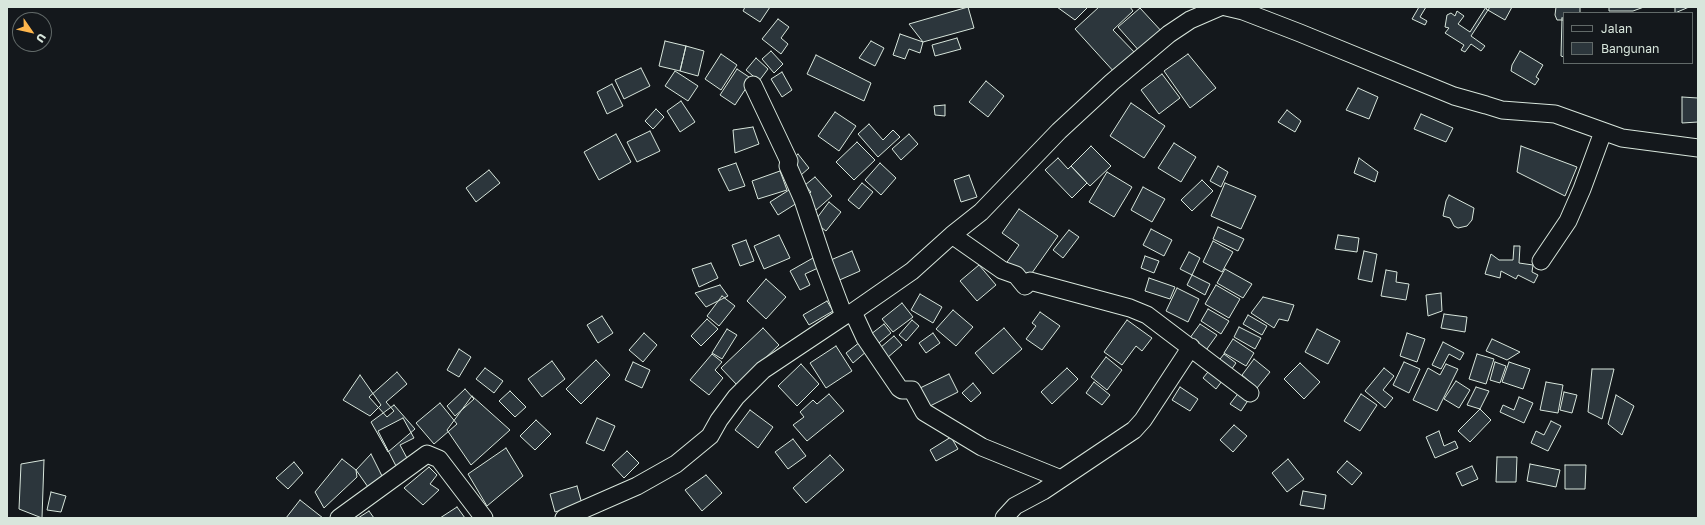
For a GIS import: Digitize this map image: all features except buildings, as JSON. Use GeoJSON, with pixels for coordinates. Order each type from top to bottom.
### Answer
{"type":"FeatureCollection","features":[{"type":"Feature","properties":{"kind":"street"},"geometry":{"type":"LineString","coordinates":[[564,518],[637,486],[676,464],[710,436],[718,420],[736,397],[763,370],[912,271],[952,235],[981,212],[1059,131],[1112,82],[1169,34],[1190,20],[1220,7]]}},
{"type":"Feature","properties":{"kind":"street"},"geometry":{"type":"LineString","coordinates":[[1226,7],[1242,9],[1454,96],[1502,110],[1555,114],[1622,138],[1698,148]]}},
{"type":"Feature","properties":{"kind":"street"},"geometry":{"type":"LineString","coordinates":[[753,85],[789,161],[788,166],[803,200],[824,263],[849,314],[899,388],[902,390],[912,390],[922,409],[927,414],[982,447],[1061,479]]}},
{"type":"Feature","properties":{"kind":"street"},"geometry":{"type":"LineString","coordinates":[[1540,261],[1568,220],[1582,189],[1603,132]]}},
{"type":"Feature","properties":{"kind":"street"},"geometry":{"type":"LineString","coordinates":[[952,235],[1002,270],[1016,275],[1025,286],[1030,281],[1139,311],[1156,320],[1250,393]]}},
{"type":"Feature","properties":{"kind":"street"},"geometry":{"type":"LineString","coordinates":[[1004,518],[1015,506],[1043,491],[1139,425],[1191,347]]}},
{"type":"Feature","properties":{"kind":"street"},"geometry":{"type":"LineString","coordinates":[[339,518],[427,454],[439,459],[484,518]]}}]}
